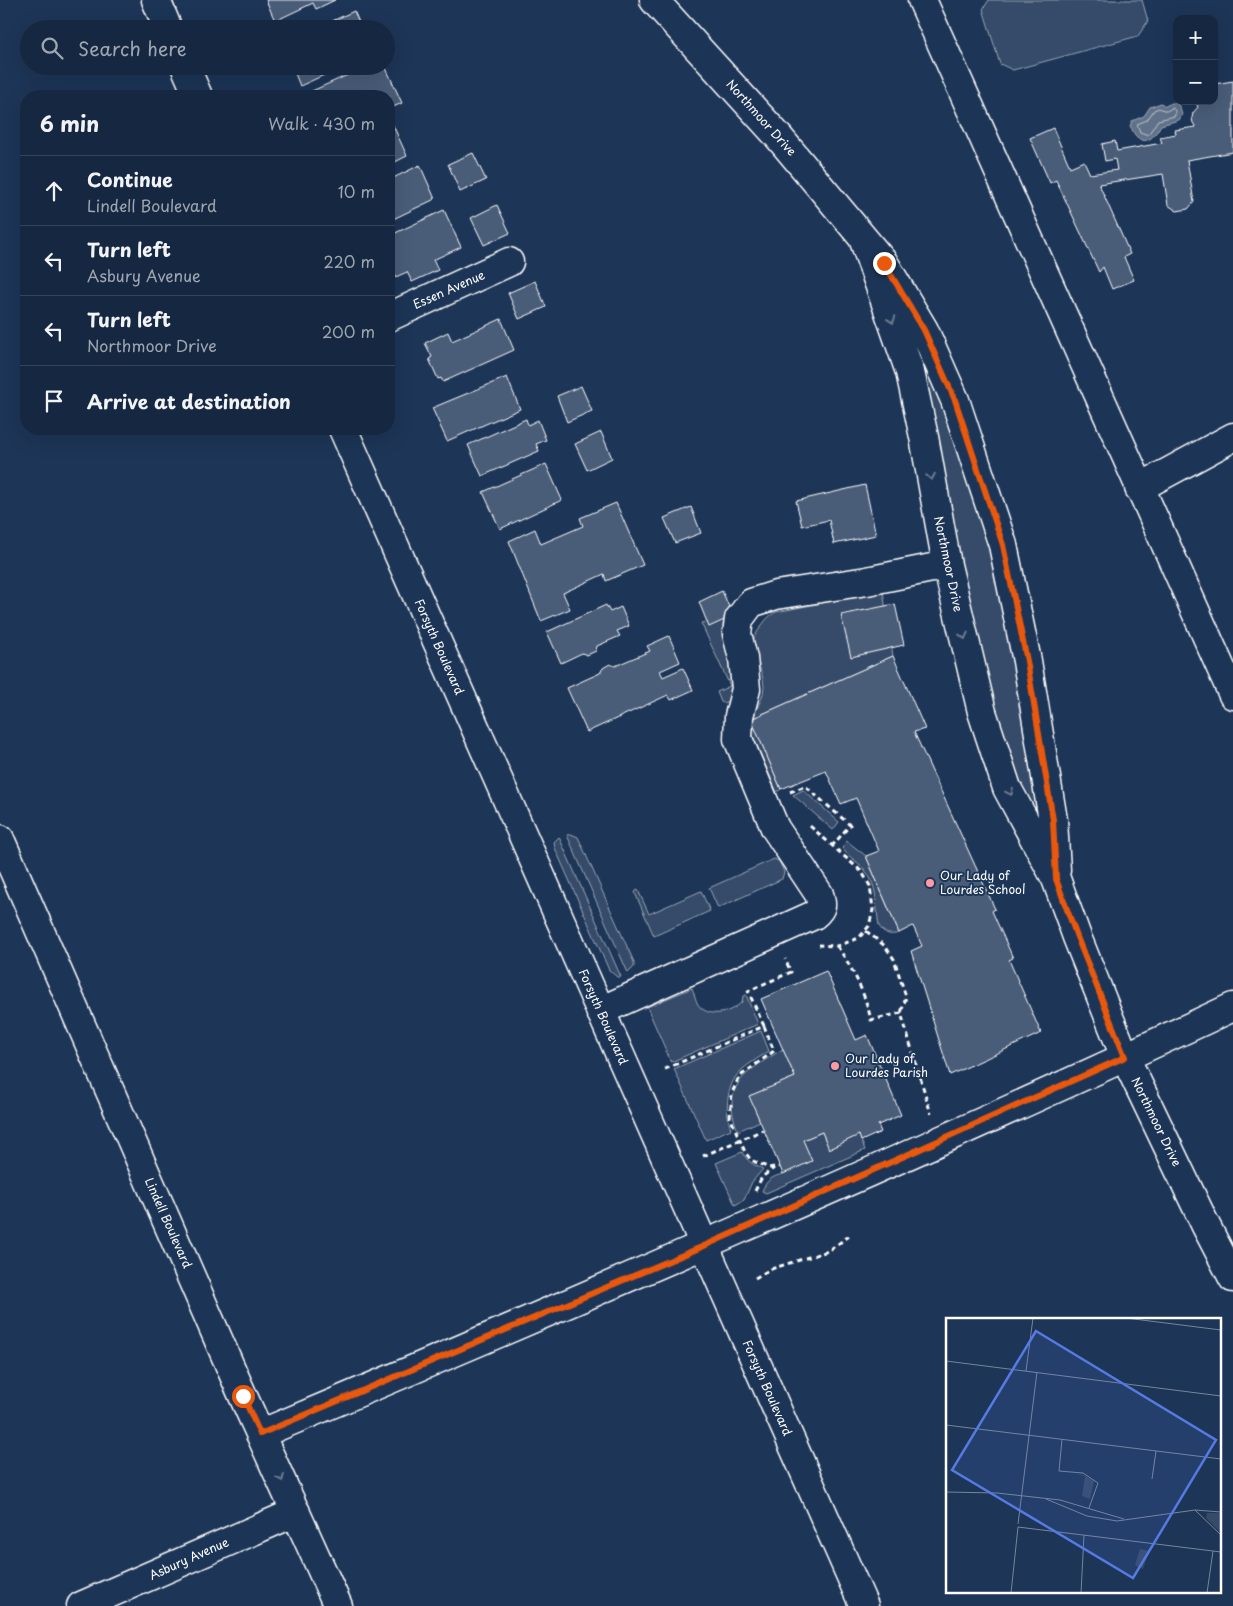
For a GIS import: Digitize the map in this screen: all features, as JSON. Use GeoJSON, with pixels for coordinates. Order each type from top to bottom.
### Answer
{"type":"FeatureCollection","features":[{"type":"Feature","properties":{"kind":"street"},"geometry":{"type":"LineString","coordinates":[[156,0],[164,20]]}},
{"type":"Feature","properties":{"kind":"street","name":"Northmoor Drive"},"geometry":{"type":"LineString","coordinates":[[654,0],[778,136],[884,263],[924,330],[955,400],[1003,545],[1027,661],[1053,820],[1056,879]]}},
{"type":"Feature","properties":{"kind":"street"},"geometry":{"type":"LineString","coordinates":[[922,0],[1233,695]]}},
{"type":"Feature","properties":{"kind":"street"},"geometry":{"type":"LineString","coordinates":[[189,75],[195,90]]}},
{"type":"Feature","properties":{"kind":"street","name":"Northmoor Drive"},"geometry":{"type":"LineString","coordinates":[[864,241],[910,372],[924,437],[947,565],[982,712],[1008,788],[1056,879],[1125,1057],[1233,1278]]}},
{"type":"Feature","properties":{"kind":"street","name":"Essen Avenue"},"geometry":{"type":"LineString","coordinates":[[395,314],[509,262]]}},
{"type":"Feature","properties":{"kind":"street","name":"Forsyth Boulevard"},"geometry":{"type":"LineString","coordinates":[[346,435],[864,1606]]}},
{"type":"Feature","properties":{"kind":"street"},"geometry":{"type":"LineString","coordinates":[[1139,488],[1233,437]]}},
{"type":"Feature","properties":{"kind":"street"},"geometry":{"type":"LineString","coordinates":[[600,1011],[814,915],[820,910],[822,904],[819,894],[775,828],[738,739],[739,716],[746,690],[743,658],[737,634],[740,618],[750,602],[776,595],[867,581],[947,565]]}},
{"type":"Feature","properties":{"kind":"street","name":"Lindell Boulevard"},"geometry":{"type":"LineString","coordinates":[[0,839],[260,1434],[338,1606]]}},
{"type":"Feature","properties":{"kind":"street"},"geometry":{"type":"LineString","coordinates":[[260,1434],[704,1246],[1233,1007]]}},
{"type":"Feature","properties":{"kind":"street","name":"Asbury Avenue"},"geometry":{"type":"LineString","coordinates":[[81,1606],[296,1512]]}},
{"type":"Feature","properties":{"kind":"path"},"geometry":{"type":"LineString","coordinates":[[866,931],[885,946],[894,958],[906,996],[901,1013],[932,1115]]}},
{"type":"Feature","properties":{"kind":"path"},"geometry":{"type":"LineString","coordinates":[[837,946],[862,987],[871,1020],[901,1013]]}},
{"type":"Feature","properties":{"kind":"path"},"geometry":{"type":"LineString","coordinates":[[764,1026],[774,1051],[742,1073],[732,1093],[730,1117],[745,1152],[751,1160],[766,1167],[775,1168]]}},
{"type":"Feature","properties":{"kind":"path"},"geometry":{"type":"LineString","coordinates":[[665,1069],[676,1064]]}},
{"type":"Feature","properties":{"kind":"path"},"geometry":{"type":"LineString","coordinates":[[703,1156],[764,1130]]}},
{"type":"Feature","properties":{"kind":"path"},"geometry":{"type":"LineString","coordinates":[[753,1196],[762,1177],[780,1166]]}},
{"type":"Feature","properties":{"kind":"path"},"geometry":{"type":"LineString","coordinates":[[755,1278],[771,1269],[828,1251],[852,1234]]}},
{"type":"Feature","properties":{"kind":"shaded area"},"geometry":{"type":"Polygon","coordinates":[[[989,0],[1142,0],[1148,21],[1138,36],[1013,70],[1000,64],[983,9],[989,0]]]}},
{"type":"Feature","properties":{"kind":"shaded area"},"geometry":{"type":"Polygon","coordinates":[[[934,379],[1000,562],[1037,803],[1035,808],[1031,808],[1027,804],[993,710],[977,653],[925,385],[934,379]]]}},
{"type":"Feature","properties":{"kind":"shaded area"},"geometry":{"type":"Polygon","coordinates":[[[883,591],[893,656],[752,719],[762,698],[764,687],[753,642],[760,628],[769,617],[776,612],[883,591]]]}},
{"type":"Feature","properties":{"kind":"shaded area"},"geometry":{"type":"Polygon","coordinates":[[[725,619],[736,687],[729,700],[724,703],[721,702],[717,692],[730,686],[701,623],[725,619]]]}},
{"type":"Feature","properties":{"kind":"shaded area"},"geometry":{"type":"Polygon","coordinates":[[[751,720],[781,789],[777,792],[749,727],[751,720]]]}},
{"type":"Feature","properties":{"kind":"shaded area"},"geometry":{"type":"Polygon","coordinates":[[[803,790],[839,822],[833,830],[793,795],[803,790]]]}},
{"type":"Feature","properties":{"kind":"shaded area"},"geometry":{"type":"Polygon","coordinates":[[[571,834],[578,837],[634,962],[634,967],[628,973],[567,835],[571,834]]]}},
{"type":"Feature","properties":{"kind":"shaded area"},"geometry":{"type":"Polygon","coordinates":[[[559,837],[621,977],[617,977],[609,970],[555,848],[554,842],[559,837]]]}},
{"type":"Feature","properties":{"kind":"shaded area"},"geometry":{"type":"Polygon","coordinates":[[[847,841],[866,856],[899,933],[888,934],[879,926],[874,887],[862,867],[842,848],[847,841]]]}},
{"type":"Feature","properties":{"kind":"shaded area"},"geometry":{"type":"Polygon","coordinates":[[[774,859],[779,861],[784,872],[782,879],[718,908],[709,888],[774,859]]]}},
{"type":"Feature","properties":{"kind":"shaded area"},"geometry":{"type":"Polygon","coordinates":[[[638,890],[649,914],[701,891],[710,911],[654,936],[635,893],[638,890]]]}},
{"type":"Feature","properties":{"kind":"shaded area"},"geometry":{"type":"Polygon","coordinates":[[[692,988],[700,1007],[710,1013],[722,1013],[733,1009],[742,1002],[743,996],[746,995],[758,1024],[671,1062],[647,1007],[692,988]]]}},
{"type":"Feature","properties":{"kind":"shaded area"},"geometry":{"type":"Polygon","coordinates":[[[761,1031],[769,1051],[744,1068],[733,1081],[727,1109],[731,1129],[706,1140],[674,1069],[761,1031]]]}},
{"type":"Feature","properties":{"kind":"shaded area"},"geometry":{"type":"Polygon","coordinates":[[[783,1049],[795,1077],[750,1096],[760,1121],[738,1131],[733,1115],[732,1101],[735,1090],[748,1072],[783,1049]]]}},
{"type":"Feature","properties":{"kind":"shaded area"},"geometry":{"type":"Polygon","coordinates":[[[822,1132],[829,1148],[859,1135],[865,1150],[766,1193],[762,1191],[770,1180],[775,1176],[783,1174],[803,1140],[822,1132]]]}},
{"type":"Feature","properties":{"kind":"shaded area"},"geometry":{"type":"Polygon","coordinates":[[[742,1152],[746,1158],[763,1169],[752,1182],[744,1200],[735,1205],[716,1163],[742,1152]]]}},
{"type":"Feature","properties":{"kind":"water"},"geometry":{"type":"Polygon","coordinates":[[[1161,103],[1165,106],[1173,103],[1173,105],[1178,105],[1182,115],[1179,120],[1161,125],[1151,138],[1144,140],[1135,135],[1130,126],[1132,121],[1144,116],[1150,107],[1161,103]]]}},
{"type":"Feature","properties":{"kind":"building"},"geometry":{"type":"Polygon","coordinates":[[[266,0],[335,0],[316,9],[313,3],[275,20],[266,0]]]}},
{"type":"Feature","properties":{"kind":"building"},"geometry":{"type":"Polygon","coordinates":[[[354,11],[358,20],[334,20],[354,11]]]}},
{"type":"Feature","properties":{"kind":"building"},"geometry":{"type":"Polygon","coordinates":[[[296,75],[324,75],[300,86],[296,75]]]}},
{"type":"Feature","properties":{"kind":"building"},"geometry":{"type":"Polygon","coordinates":[[[348,75],[389,75],[402,103],[395,106],[395,90],[314,90],[348,75]]]}},
{"type":"Feature","properties":{"kind":"building"},"geometry":{"type":"Polygon","coordinates":[[[1233,81],[1233,152],[1187,160],[1194,202],[1188,209],[1177,211],[1168,205],[1163,174],[1099,184],[1130,254],[1124,257],[1134,280],[1112,289],[1103,267],[1099,272],[1056,180],[1050,183],[1030,138],[1053,128],[1070,167],[1084,161],[1090,174],[1117,170],[1115,159],[1105,161],[1102,144],[1115,141],[1117,151],[1162,143],[1160,137],[1176,134],[1175,130],[1196,127],[1192,118],[1193,113],[1198,107],[1197,105],[1218,105],[1218,83],[1233,81]]]}},
{"type":"Feature","properties":{"kind":"building"},"geometry":{"type":"Polygon","coordinates":[[[395,130],[407,156],[395,162],[395,130]]]}},
{"type":"Feature","properties":{"kind":"building"},"geometry":{"type":"Polygon","coordinates":[[[473,153],[486,180],[460,192],[448,164],[473,153]]]}},
{"type":"Feature","properties":{"kind":"building"},"geometry":{"type":"Polygon","coordinates":[[[420,165],[435,199],[395,218],[395,177],[420,165]]]}},
{"type":"Feature","properties":{"kind":"building"},"geometry":{"type":"Polygon","coordinates":[[[497,205],[510,233],[484,245],[471,218],[497,205]]]}},
{"type":"Feature","properties":{"kind":"building"},"geometry":{"type":"Polygon","coordinates":[[[444,210],[461,247],[433,260],[438,270],[412,282],[407,272],[395,277],[395,233],[444,210]]]}},
{"type":"Feature","properties":{"kind":"building"},"geometry":{"type":"Polygon","coordinates":[[[535,281],[546,307],[519,319],[508,293],[535,281]]]}},
{"type":"Feature","properties":{"kind":"building"},"geometry":{"type":"Polygon","coordinates":[[[501,319],[514,350],[443,382],[441,378],[438,379],[429,359],[432,357],[425,343],[448,332],[452,341],[501,319]]]}},
{"type":"Feature","properties":{"kind":"building"},"geometry":{"type":"Polygon","coordinates":[[[507,377],[520,409],[447,441],[432,408],[507,377]]]}},
{"type":"Feature","properties":{"kind":"building"},"geometry":{"type":"Polygon","coordinates":[[[581,386],[592,411],[567,422],[557,396],[581,386]]]}},
{"type":"Feature","properties":{"kind":"building"},"geometry":{"type":"Polygon","coordinates":[[[526,419],[528,425],[538,420],[546,440],[536,444],[539,451],[482,476],[468,445],[526,419]]]}},
{"type":"Feature","properties":{"kind":"building"},"geometry":{"type":"Polygon","coordinates":[[[601,432],[612,458],[587,470],[575,444],[601,432]]]}},
{"type":"Feature","properties":{"kind":"building"},"geometry":{"type":"Polygon","coordinates":[[[546,464],[562,500],[500,529],[483,492],[546,464]]]}},
{"type":"Feature","properties":{"kind":"building"},"geometry":{"type":"Polygon","coordinates":[[[865,485],[876,535],[834,544],[829,520],[802,526],[796,501],[865,485]]]}},
{"type":"Feature","properties":{"kind":"building"},"geometry":{"type":"Polygon","coordinates":[[[616,503],[643,565],[606,581],[604,574],[563,593],[570,609],[541,621],[509,541],[535,529],[541,544],[583,526],[580,518],[616,503]]]}},
{"type":"Feature","properties":{"kind":"building"},"geometry":{"type":"Polygon","coordinates":[[[691,507],[701,533],[675,543],[664,518],[691,507]]]}},
{"type":"Feature","properties":{"kind":"building"},"geometry":{"type":"Polygon","coordinates":[[[722,591],[733,616],[709,627],[699,602],[722,591]]]}},
{"type":"Feature","properties":{"kind":"building"},"geometry":{"type":"Polygon","coordinates":[[[895,604],[904,645],[851,657],[841,615],[895,604]]]}},
{"type":"Feature","properties":{"kind":"building"},"geometry":{"type":"Polygon","coordinates":[[[606,605],[610,612],[621,607],[629,626],[617,631],[620,636],[597,646],[596,651],[587,655],[582,653],[561,663],[547,632],[606,605]]]}},
{"type":"Feature","properties":{"kind":"building"},"geometry":{"type":"Polygon","coordinates":[[[669,636],[680,662],[660,671],[663,677],[683,668],[693,690],[671,700],[668,695],[587,732],[567,688],[600,673],[603,668],[610,664],[615,666],[650,651],[647,646],[669,636]]]}},
{"type":"Feature","properties":{"kind":"building","name":"Our Lady of Lourdes School"},"geometry":{"type":"Polygon","coordinates":[[[893,656],[925,729],[914,732],[995,909],[992,911],[1013,958],[1009,960],[1041,1033],[950,1075],[911,951],[922,946],[913,926],[899,933],[866,856],[879,851],[856,798],[841,804],[826,771],[781,789],[751,719],[893,656]]]}},
{"type":"Feature","properties":{"kind":"building","name":"Our Lady of Lourdes Parish"},"geometry":{"type":"Polygon","coordinates":[[[826,971],[856,1040],[867,1035],[901,1115],[878,1125],[881,1132],[861,1141],[859,1135],[829,1149],[822,1132],[803,1140],[812,1161],[783,1174],[749,1096],[795,1077],[761,999],[826,971]]]}},
{"type":"Feature","properties":{"kind":"place","name":"Our Lady of Lourdes School"},"geometry":{"type":"Point","coordinates":[930,883]}},
{"type":"Feature","properties":{"kind":"place","name":"Our Lady of Lourdes Parish"},"geometry":{"type":"Point","coordinates":[835,1066]}},
{"type":"Feature","properties":{"kind":"route"},"geometry":{"type":"LineString","coordinates":[[243,1396],[260,1434],[704,1246],[1125,1057],[1056,879],[1053,820],[1027,661],[1003,545],[955,400],[924,330],[884,263]]}}]}
